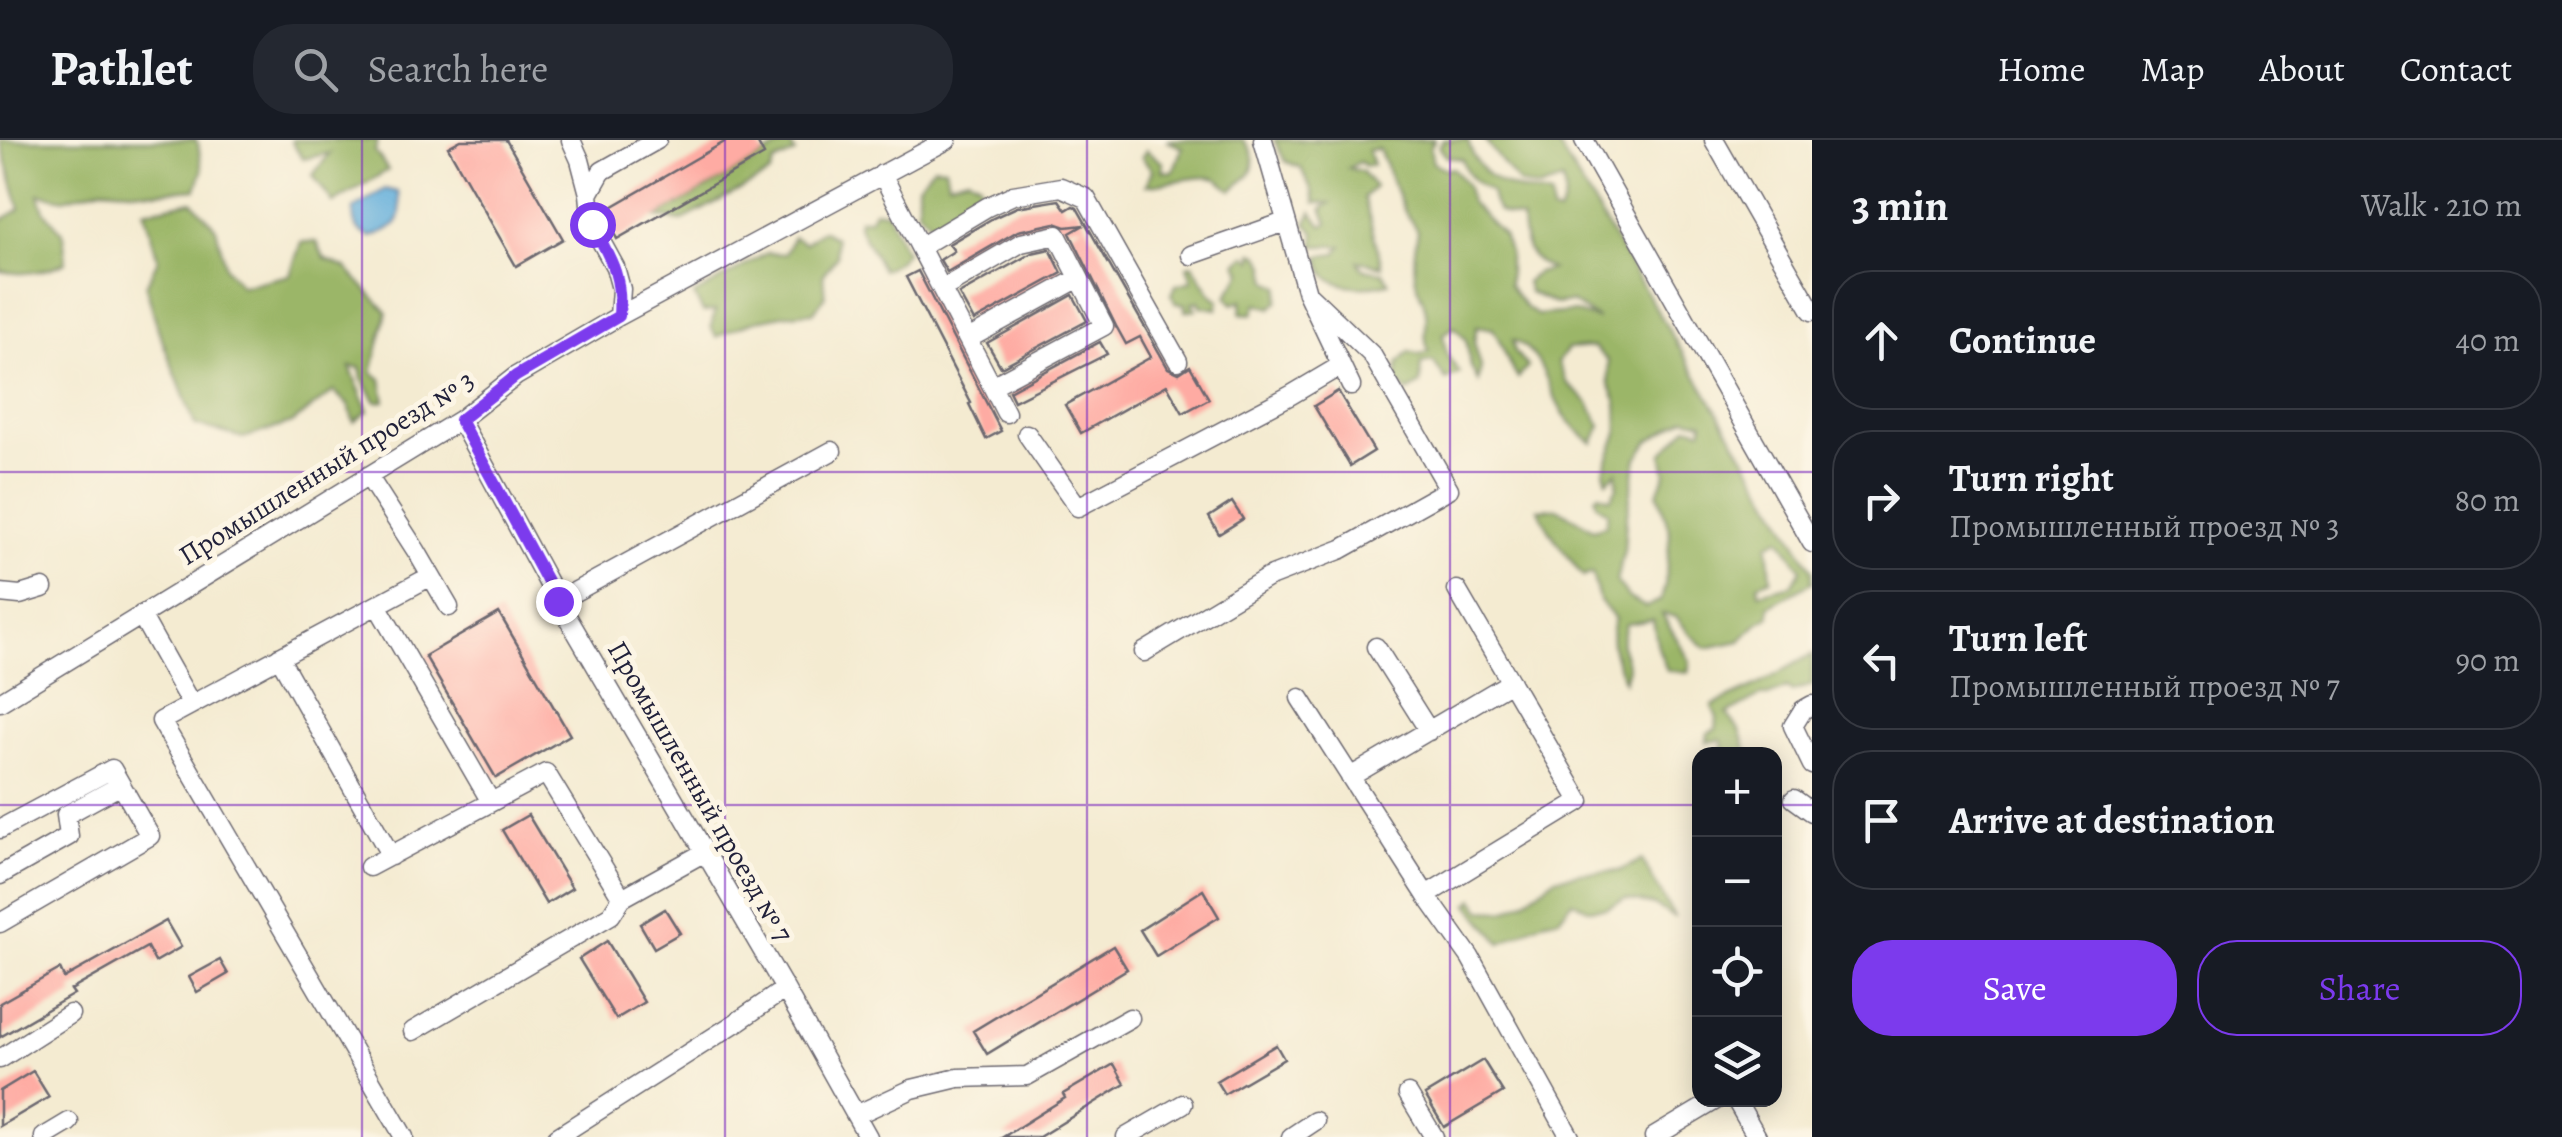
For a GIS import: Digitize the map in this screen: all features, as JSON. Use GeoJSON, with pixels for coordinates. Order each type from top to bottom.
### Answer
{"type":"FeatureCollection","features":[{"type":"Feature","properties":{"kind":"street"},"geometry":{"type":"LineString","coordinates":[[571,140],[589,194],[592,224],[615,267],[621,289],[619,316]]}},
{"type":"Feature","properties":{"kind":"street"},"geometry":{"type":"LineString","coordinates":[[589,194],[602,170],[658,140]]}},
{"type":"Feature","properties":{"kind":"street","name":"Промышленный проезд № 3"},"geometry":{"type":"LineString","coordinates":[[0,702],[460,420],[516,376],[619,316],[947,140]]}},
{"type":"Feature","properties":{"kind":"street"},"geometry":{"type":"LineString","coordinates":[[1263,140],[1307,293],[1351,386]]}},
{"type":"Feature","properties":{"kind":"street"},"geometry":{"type":"LineString","coordinates":[[1584,140],[1812,544]]}},
{"type":"Feature","properties":{"kind":"street"},"geometry":{"type":"LineString","coordinates":[[1714,140],[1812,311]]}},
{"type":"Feature","properties":{"kind":"street"},"geometry":{"type":"LineString","coordinates":[[882,174],[1006,413]]}},
{"type":"Feature","properties":{"kind":"street"},"geometry":{"type":"LineString","coordinates":[[920,246],[1013,195],[1060,187],[1086,198],[1178,361]]}},
{"type":"Feature","properties":{"kind":"street"},"geometry":{"type":"LineString","coordinates":[[1190,256],[1285,222]]}},
{"type":"Feature","properties":{"kind":"street"},"geometry":{"type":"LineString","coordinates":[[942,289],[1021,243],[1057,234],[1080,278],[1104,326],[992,386]]}},
{"type":"Feature","properties":{"kind":"street"},"geometry":{"type":"LineString","coordinates":[[968,340],[1080,278]]}},
{"type":"Feature","properties":{"kind":"street"},"geometry":{"type":"LineString","coordinates":[[1144,652],[1267,578],[1342,549],[1449,489],[1372,356],[1307,293]]}},
{"type":"Feature","properties":{"kind":"street"},"geometry":{"type":"LineString","coordinates":[[1027,434],[1078,507],[1340,366]]}},
{"type":"Feature","properties":{"kind":"street","name":"Промышленный проезд № 7"},"geometry":{"type":"LineString","coordinates":[[460,420],[558,601],[868,1137]]}},
{"type":"Feature","properties":{"kind":"street"},"geometry":{"type":"LineString","coordinates":[[558,601],[832,452]]}},
{"type":"Feature","properties":{"kind":"street"},"geometry":{"type":"LineString","coordinates":[[368,476],[448,607]]}},
{"type":"Feature","properties":{"kind":"street"},"geometry":{"type":"LineString","coordinates":[[404,1137],[161,720],[431,576]]}},
{"type":"Feature","properties":{"kind":"street"},"geometry":{"type":"LineString","coordinates":[[0,593],[20,595],[43,588]]}},
{"type":"Feature","properties":{"kind":"street"},"geometry":{"type":"LineString","coordinates":[[1426,896],[1580,800],[1457,590]]}},
{"type":"Feature","properties":{"kind":"street"},"geometry":{"type":"LineString","coordinates":[[377,605],[490,802]]}},
{"type":"Feature","properties":{"kind":"street"},"geometry":{"type":"LineString","coordinates":[[142,615],[191,704]]}},
{"type":"Feature","properties":{"kind":"street"},"geometry":{"type":"LineString","coordinates":[[1376,646],[1429,730]]}},
{"type":"Feature","properties":{"kind":"street"},"geometry":{"type":"LineString","coordinates":[[280,657],[390,856]]}},
{"type":"Feature","properties":{"kind":"street"},"geometry":{"type":"LineString","coordinates":[[1350,777],[1511,682]]}},
{"type":"Feature","properties":{"kind":"street"},"geometry":{"type":"LineString","coordinates":[[1300,698],[1426,896],[1470,957],[1570,1137]]}},
{"type":"Feature","properties":{"kind":"street"},"geometry":{"type":"LineString","coordinates":[[1812,705],[1803,710],[1793,726],[1812,765]]}},
{"type":"Feature","properties":{"kind":"street"},"geometry":{"type":"LineString","coordinates":[[0,829],[112,769],[150,836],[0,924]]}},
{"type":"Feature","properties":{"kind":"street"},"geometry":{"type":"LineString","coordinates":[[369,867],[546,773],[622,898]]}},
{"type":"Feature","properties":{"kind":"street"},"geometry":{"type":"LineString","coordinates":[[0,875],[68,836],[66,815],[121,785]]}},
{"type":"Feature","properties":{"kind":"street"},"geometry":{"type":"LineString","coordinates":[[1794,799],[1812,812]]}},
{"type":"Feature","properties":{"kind":"street"},"geometry":{"type":"LineString","coordinates":[[414,1031],[611,914],[622,898],[705,852]]}},
{"type":"Feature","properties":{"kind":"street"},"geometry":{"type":"LineString","coordinates":[[557,1137],[785,989]]}},
{"type":"Feature","properties":{"kind":"street"},"geometry":{"type":"LineString","coordinates":[[0,1059],[70,1014]]}},
{"type":"Feature","properties":{"kind":"street"},"geometry":{"type":"LineString","coordinates":[[856,1115],[912,1089],[958,1078],[1027,1076],[1130,1018]]}},
{"type":"Feature","properties":{"kind":"street"},"geometry":{"type":"LineString","coordinates":[[1408,1094],[1434,1137]]}},
{"type":"Feature","properties":{"kind":"street"},"geometry":{"type":"LineString","coordinates":[[1126,1137],[1183,1104]]}},
{"type":"Feature","properties":{"kind":"street"},"geometry":{"type":"LineString","coordinates":[[1654,1137],[1704,1107]]}},
{"type":"Feature","properties":{"kind":"street"},"geometry":{"type":"LineString","coordinates":[[1740,1107],[1757,1137]]}},
{"type":"Feature","properties":{"kind":"street"},"geometry":{"type":"LineString","coordinates":[[1291,1137],[1316,1121]]}},
{"type":"Feature","properties":{"kind":"street"},"geometry":{"type":"LineString","coordinates":[[44,1137],[69,1122]]}},
{"type":"Feature","properties":{"kind":"green space"},"geometry":{"type":"Polygon","coordinates":[[[0,140],[195,140],[202,171],[196,189],[156,192],[102,188],[64,199],[39,194],[44,211],[63,233],[66,262],[34,272],[0,271],[0,221],[20,209],[0,140]]]}},
{"type":"Feature","properties":{"kind":"green space"},"geometry":{"type":"Polygon","coordinates":[[[293,140],[378,140],[375,151],[388,170],[333,203],[313,175],[330,153],[303,159],[293,140]]]}},
{"type":"Feature","properties":{"kind":"green space"},"geometry":{"type":"Polygon","coordinates":[[[1166,140],[1243,140],[1254,162],[1245,179],[1231,190],[1218,179],[1210,178],[1146,185],[1152,170],[1142,157],[1146,150],[1163,163],[1162,171],[1173,172],[1182,148],[1166,140]]]}},
{"type":"Feature","properties":{"kind":"green space"},"geometry":{"type":"Polygon","coordinates":[[[1274,140],[1435,140],[1430,147],[1433,163],[1453,168],[1467,186],[1470,202],[1503,235],[1509,252],[1509,285],[1525,307],[1537,315],[1572,312],[1598,319],[1571,302],[1555,304],[1529,292],[1526,282],[1551,269],[1536,261],[1528,250],[1522,219],[1497,210],[1491,192],[1473,179],[1462,159],[1447,157],[1439,147],[1443,140],[1468,140],[1473,155],[1489,175],[1510,187],[1551,197],[1552,212],[1558,214],[1564,198],[1562,181],[1538,189],[1519,184],[1485,140],[1555,140],[1812,569],[1812,582],[1769,606],[1770,616],[1740,641],[1706,648],[1676,617],[1662,614],[1690,661],[1688,672],[1667,670],[1653,620],[1626,624],[1621,645],[1628,667],[1624,681],[1612,642],[1615,619],[1599,600],[1592,573],[1583,577],[1538,509],[1557,508],[1593,529],[1606,525],[1608,512],[1597,504],[1595,497],[1599,494],[1611,498],[1617,487],[1617,472],[1607,481],[1604,471],[1618,433],[1617,402],[1609,384],[1608,361],[1594,347],[1568,349],[1558,362],[1566,382],[1589,403],[1601,426],[1593,443],[1563,413],[1532,353],[1513,340],[1515,352],[1528,367],[1518,378],[1493,329],[1477,326],[1474,342],[1481,367],[1478,381],[1466,340],[1454,327],[1443,334],[1446,354],[1460,373],[1446,380],[1433,361],[1421,363],[1420,384],[1408,392],[1397,382],[1398,364],[1409,352],[1429,352],[1425,309],[1415,274],[1418,231],[1404,210],[1379,149],[1368,150],[1373,165],[1360,162],[1348,168],[1361,171],[1375,187],[1364,197],[1382,266],[1358,261],[1363,269],[1383,272],[1389,283],[1373,286],[1345,285],[1324,272],[1319,256],[1336,254],[1342,246],[1314,246],[1315,233],[1306,224],[1312,212],[1322,226],[1328,223],[1322,209],[1330,203],[1315,203],[1301,168],[1285,161],[1274,140]],[[1686,418],[1649,441],[1637,458],[1616,581],[1629,598],[1646,607],[1661,600],[1665,585],[1670,533],[1658,493],[1666,473],[1662,454],[1688,426],[1702,430],[1703,422],[1686,418]],[[1780,538],[1768,544],[1771,579],[1758,584],[1759,593],[1792,585],[1801,569],[1780,538]]]}},
{"type":"Feature","properties":{"kind":"green space"},"geometry":{"type":"Polygon","coordinates":[[[789,141],[795,153],[774,163],[770,174],[681,221],[657,217],[789,141]]]}},
{"type":"Feature","properties":{"kind":"green space"},"geometry":{"type":"Polygon","coordinates":[[[934,166],[945,167],[948,182],[968,177],[980,183],[982,191],[995,189],[995,198],[973,201],[932,225],[918,210],[918,185],[934,166]]]}},
{"type":"Feature","properties":{"kind":"green space"},"geometry":{"type":"Polygon","coordinates":[[[192,201],[216,228],[226,268],[241,286],[290,275],[301,242],[317,242],[324,258],[346,268],[387,312],[372,372],[381,379],[385,401],[376,402],[360,368],[350,367],[368,411],[354,422],[348,405],[334,391],[292,423],[243,438],[195,425],[146,286],[158,259],[144,211],[192,201]]]}},
{"type":"Feature","properties":{"kind":"green space"},"geometry":{"type":"Polygon","coordinates":[[[874,210],[887,212],[905,252],[882,270],[858,226],[859,219],[869,219],[874,210]]]}},
{"type":"Feature","properties":{"kind":"green space"},"geometry":{"type":"Polygon","coordinates":[[[822,230],[835,238],[837,256],[823,274],[825,297],[813,312],[763,319],[716,337],[711,327],[715,311],[703,312],[694,295],[767,253],[785,254],[793,237],[805,243],[822,230]]]}},
{"type":"Feature","properties":{"kind":"green space"},"geometry":{"type":"Polygon","coordinates":[[[1253,252],[1266,265],[1269,281],[1280,287],[1278,301],[1271,308],[1257,303],[1253,314],[1241,313],[1242,300],[1233,304],[1227,297],[1242,271],[1237,263],[1246,255],[1253,260],[1253,252]]]}},
{"type":"Feature","properties":{"kind":"green space"},"geometry":{"type":"Polygon","coordinates":[[[1192,264],[1219,300],[1217,309],[1201,306],[1199,301],[1192,303],[1196,310],[1185,311],[1185,304],[1175,303],[1172,294],[1176,285],[1192,281],[1187,266],[1192,264]]]}},
{"type":"Feature","properties":{"kind":"green space"},"geometry":{"type":"Polygon","coordinates":[[[1812,654],[1812,685],[1760,696],[1727,714],[1741,732],[1746,747],[1723,747],[1721,740],[1707,742],[1708,733],[1716,729],[1712,706],[1812,654]]]}},
{"type":"Feature","properties":{"kind":"green space"},"geometry":{"type":"Polygon","coordinates":[[[1642,860],[1675,918],[1654,905],[1625,899],[1606,908],[1588,909],[1572,901],[1559,918],[1546,920],[1501,943],[1469,904],[1474,899],[1482,910],[1505,911],[1555,878],[1619,871],[1642,860]]]}},
{"type":"Feature","properties":{"kind":"water"},"geometry":{"type":"Polygon","coordinates":[[[385,189],[398,192],[400,216],[388,230],[371,237],[356,227],[354,209],[385,189]]]}},
{"type":"Feature","properties":{"kind":"building"},"geometry":{"type":"Polygon","coordinates":[[[461,140],[506,140],[563,239],[516,266],[448,147],[461,140]]]}},
{"type":"Feature","properties":{"kind":"building"},"geometry":{"type":"Polygon","coordinates":[[[728,140],[756,140],[764,155],[617,239],[603,212],[728,140]]]}},
{"type":"Feature","properties":{"kind":"building"},"geometry":{"type":"Polygon","coordinates":[[[1059,200],[1066,210],[1077,208],[1168,368],[1179,373],[1190,366],[1209,399],[1183,413],[1167,385],[1081,433],[1065,405],[1151,357],[1140,337],[1126,344],[1116,326],[1070,233],[1084,225],[1066,227],[1055,223],[1018,231],[947,272],[940,260],[954,251],[949,244],[993,218],[1017,207],[1059,200]]]}},
{"type":"Feature","properties":{"kind":"building"},"geometry":{"type":"Polygon","coordinates":[[[1050,249],[1062,273],[974,321],[959,294],[1032,253],[1050,249]]]}},
{"type":"Feature","properties":{"kind":"building"},"geometry":{"type":"Polygon","coordinates":[[[918,271],[1001,431],[986,439],[906,277],[918,271]]]}},
{"type":"Feature","properties":{"kind":"building"},"geometry":{"type":"Polygon","coordinates":[[[1073,295],[1087,321],[1001,367],[987,343],[1073,295]]]}},
{"type":"Feature","properties":{"kind":"building"},"geometry":{"type":"Polygon","coordinates":[[[1100,342],[1107,354],[1014,401],[1009,391],[1100,342]]]}},
{"type":"Feature","properties":{"kind":"building"},"geometry":{"type":"Polygon","coordinates":[[[1338,391],[1374,451],[1350,466],[1314,406],[1338,391]]]}},
{"type":"Feature","properties":{"kind":"building"},"geometry":{"type":"Polygon","coordinates":[[[1232,502],[1243,519],[1219,534],[1209,517],[1232,502]]]}},
{"type":"Feature","properties":{"kind":"building"},"geometry":{"type":"Polygon","coordinates":[[[499,613],[570,735],[496,778],[425,656],[499,613]]]}},
{"type":"Feature","properties":{"kind":"building"},"geometry":{"type":"Polygon","coordinates":[[[528,815],[572,888],[546,904],[502,830],[528,815]]]}},
{"type":"Feature","properties":{"kind":"building"},"geometry":{"type":"Polygon","coordinates":[[[1203,890],[1219,917],[1156,956],[1140,930],[1203,890]]]}},
{"type":"Feature","properties":{"kind":"building"},"geometry":{"type":"Polygon","coordinates":[[[665,909],[680,933],[654,948],[640,924],[665,909]]]}},
{"type":"Feature","properties":{"kind":"building"},"geometry":{"type":"Polygon","coordinates":[[[166,921],[181,947],[155,962],[147,947],[71,990],[74,994],[0,1037],[0,1003],[60,969],[64,978],[166,921]]]}},
{"type":"Feature","properties":{"kind":"building"},"geometry":{"type":"Polygon","coordinates":[[[607,941],[644,1002],[616,1019],[579,959],[607,941]]]}},
{"type":"Feature","properties":{"kind":"building"},"geometry":{"type":"Polygon","coordinates":[[[1113,946],[1127,969],[987,1054],[973,1031],[1113,946]]]}},
{"type":"Feature","properties":{"kind":"building"},"geometry":{"type":"Polygon","coordinates":[[[220,960],[228,974],[197,992],[189,977],[220,960]]]}},
{"type":"Feature","properties":{"kind":"building"},"geometry":{"type":"Polygon","coordinates":[[[1276,1045],[1284,1059],[1224,1094],[1216,1081],[1276,1045]]]}},
{"type":"Feature","properties":{"kind":"building"},"geometry":{"type":"Polygon","coordinates":[[[1483,1060],[1503,1092],[1444,1127],[1425,1095],[1483,1060]]]}},
{"type":"Feature","properties":{"kind":"building"},"geometry":{"type":"Polygon","coordinates":[[[1114,1064],[1125,1084],[1039,1137],[1003,1137],[1065,1098],[1063,1094],[1114,1064]]]}},
{"type":"Feature","properties":{"kind":"building"},"geometry":{"type":"Polygon","coordinates":[[[33,1071],[49,1097],[0,1126],[0,1091],[33,1071]]]}},
{"type":"Feature","properties":{"kind":"route"},"geometry":{"type":"LineString","coordinates":[[558,601],[460,420],[516,376],[619,316],[621,289],[615,267],[592,224]]}}]}
